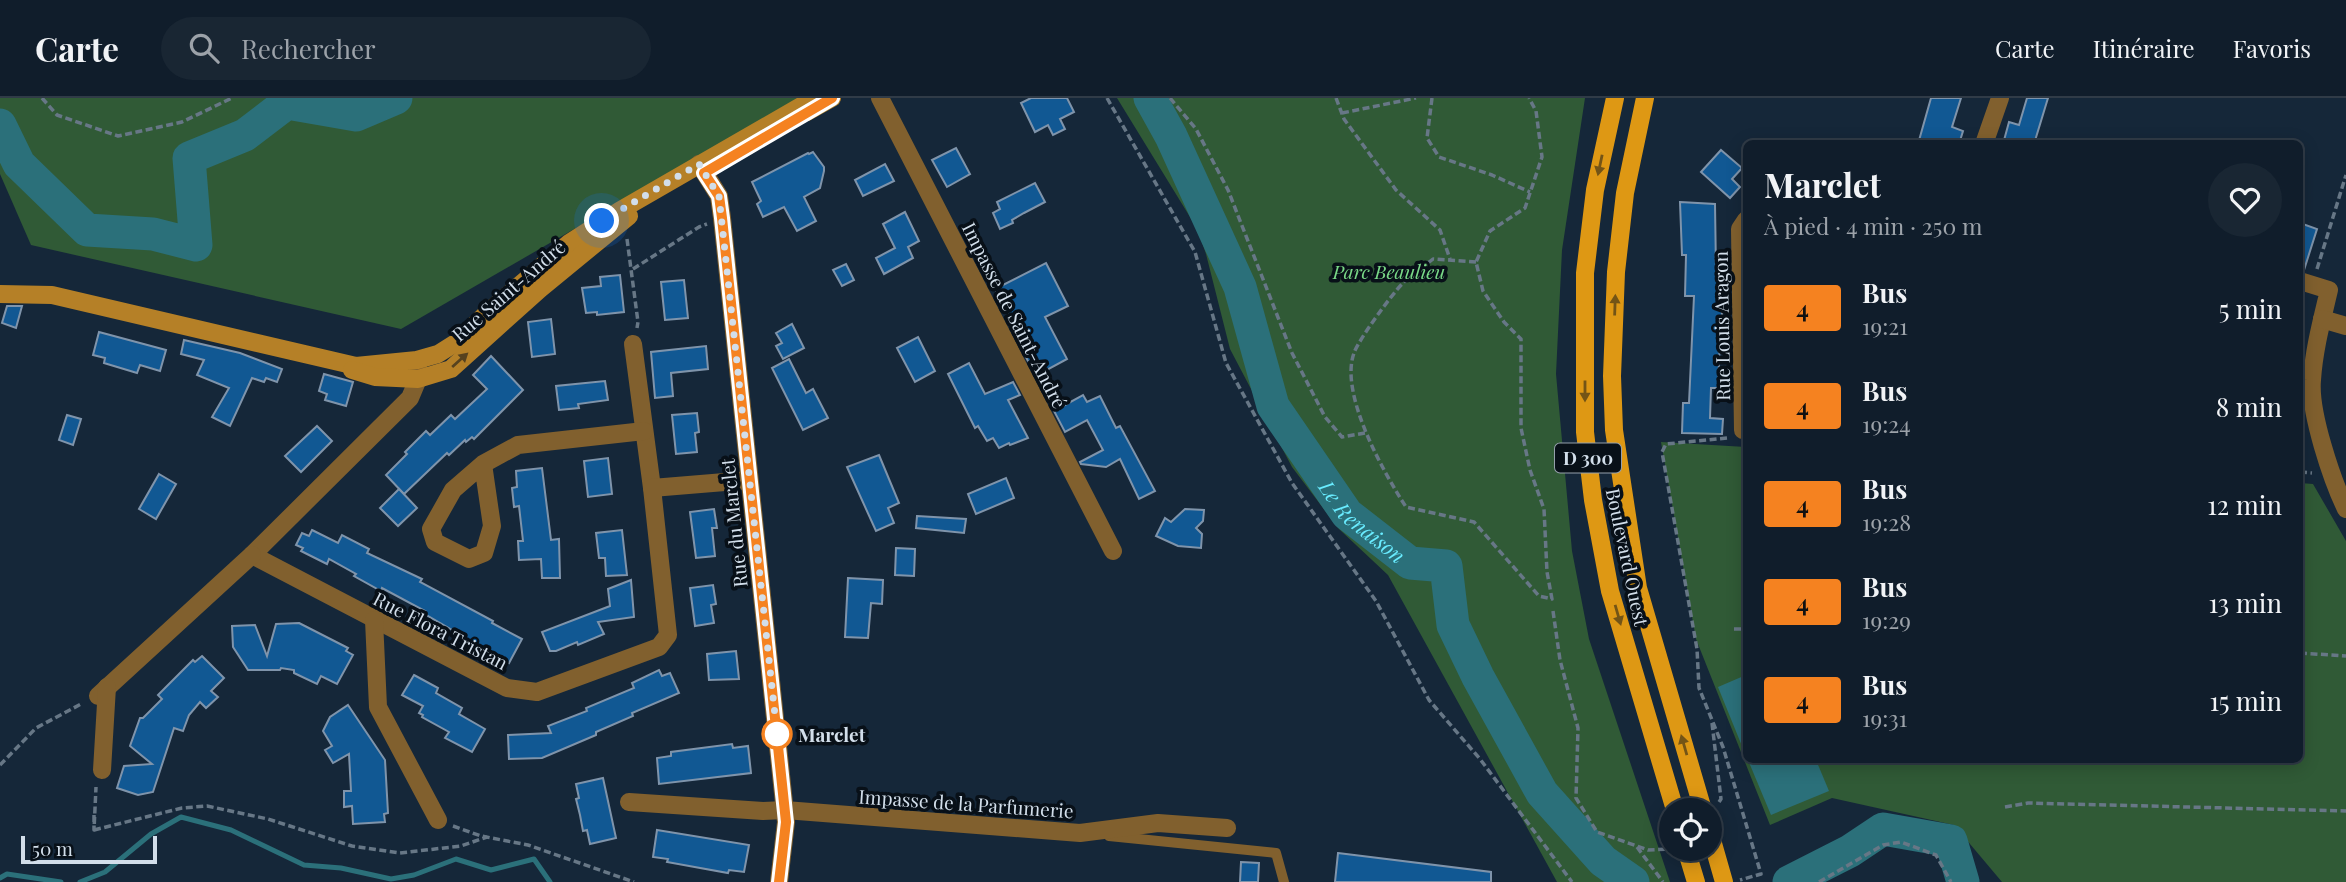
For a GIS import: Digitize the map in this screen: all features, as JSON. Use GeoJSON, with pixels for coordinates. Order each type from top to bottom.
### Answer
{"type":"FeatureCollection","features":[{"type":"Feature","properties":{"kind":"main road","name":"Boulevard Ouest"},"geometry":{"type":"LineString","coordinates":[[1615,98],[1595,190],[1585,273],[1585,432],[1593,500],[1610,591],[1671,798]]}},
{"type":"Feature","properties":{"kind":"main road","name":"Boulevard Ouest"},"geometry":{"type":"LineString","coordinates":[[1645,98],[1625,193],[1616,272],[1612,376],[1614,430],[1638,588],[1706,798]]}},
{"type":"Feature","properties":{"kind":"main road"},"geometry":{"type":"LineString","coordinates":[[1690,861],[1695,878]]}},
{"type":"Feature","properties":{"kind":"street","name":"Rue Saint-André"},"geometry":{"type":"LineString","coordinates":[[302,355],[376,377],[418,379],[451,369],[540,289],[624,219],[815,98]]}},
{"type":"Feature","properties":{"kind":"street","name":"Rue Saint-André"},"geometry":{"type":"LineString","coordinates":[[0,294],[52,295],[356,366],[418,360],[438,354],[457,342],[569,243],[619,211],[832,98]]}},
{"type":"Feature","properties":{"kind":"street","name":"Impasse de Saint-André"},"geometry":{"type":"LineString","coordinates":[[880,98],[1113,551]]}},
{"type":"Feature","properties":{"kind":"street"},"geometry":{"type":"LineString","coordinates":[[1985,140],[2000,98]]}},
{"type":"Feature","properties":{"kind":"street","name":"Rue du Marclet"},"geometry":{"type":"LineString","coordinates":[[701,169],[719,196],[722,218],[785,810],[779,882]]}},
{"type":"Feature","properties":{"kind":"street","name":"Rue Louis Aragon"},"geometry":{"type":"LineString","coordinates":[[1743,224],[1740,229],[1743,350]]}},
{"type":"Feature","properties":{"kind":"street"},"geometry":{"type":"LineString","coordinates":[[2322,288],[2322,319],[2305,383],[2324,449],[2346,509]]}},
{"type":"Feature","properties":{"kind":"street"},"geometry":{"type":"LineString","coordinates":[[2322,319],[2346,326]]}},
{"type":"Feature","properties":{"kind":"street","name":"Rue Flora Tristan"},"geometry":{"type":"LineString","coordinates":[[252,555],[507,688],[537,692],[659,647],[668,635],[633,344]]}},
{"type":"Feature","properties":{"kind":"street"},"geometry":{"type":"LineString","coordinates":[[102,770],[103,692],[252,555],[410,398],[418,379],[418,360]]}},
{"type":"Feature","properties":{"kind":"street"},"geometry":{"type":"LineString","coordinates":[[483,464],[492,526],[484,554],[468,559],[435,542],[431,529],[453,489],[483,464],[518,444],[644,431]]}},
{"type":"Feature","properties":{"kind":"street"},"geometry":{"type":"LineString","coordinates":[[652,488],[749,481]]}},
{"type":"Feature","properties":{"kind":"street"},"geometry":{"type":"LineString","coordinates":[[374,620],[378,707],[438,820]]}},
{"type":"Feature","properties":{"kind":"street","name":"Impasse de la Parfumerie"},"geometry":{"type":"LineString","coordinates":[[629,802],[763,811],[785,810],[1080,833],[1158,823],[1227,828]]}},
{"type":"Feature","properties":{"kind":"lane"},"geometry":{"type":"LineString","coordinates":[[1080,833],[1276,853],[1284,882]]}},
{"type":"Feature","properties":{"kind":"path"},"geometry":{"type":"LineString","coordinates":[[42,98],[57,115],[118,136],[182,122],[232,98]]}},
{"type":"Feature","properties":{"kind":"path"},"geometry":{"type":"LineString","coordinates":[[1107,98],[1195,252],[1226,363],[1292,483],[1376,600],[1429,700],[1480,760],[1572,882]]}},
{"type":"Feature","properties":{"kind":"path"},"geometry":{"type":"LineString","coordinates":[[1170,98],[1196,129],[1228,190],[1292,353],[1325,417],[1342,437],[1365,432]]}},
{"type":"Feature","properties":{"kind":"path"},"geometry":{"type":"LineString","coordinates":[[1329,98],[1336,99],[1342,113],[1396,190],[1440,230],[1450,260]]}},
{"type":"Feature","properties":{"kind":"path"},"geometry":{"type":"LineString","coordinates":[[1342,113],[1416,98]]}},
{"type":"Feature","properties":{"kind":"path"},"geometry":{"type":"LineString","coordinates":[[1432,98],[1427,138],[1439,157],[1492,175],[1530,192]]}},
{"type":"Feature","properties":{"kind":"path"},"geometry":{"type":"LineString","coordinates":[[1476,262],[1433,259],[1404,282],[1353,353],[1351,379],[1365,432],[1381,467],[1406,507],[1474,522],[1539,596],[1552,599],[1547,572],[1544,509],[1530,470],[1521,428],[1521,339],[1504,322],[1483,291],[1476,262],[1490,231],[1525,208],[1542,157],[1536,111],[1529,98]]}},
{"type":"Feature","properties":{"kind":"path"},"geometry":{"type":"LineString","coordinates":[[2322,288],[2346,175]]}},
{"type":"Feature","properties":{"kind":"path"},"geometry":{"type":"LineString","coordinates":[[632,269],[699,227],[722,218]]}},
{"type":"Feature","properties":{"kind":"path"},"geometry":{"type":"LineString","coordinates":[[624,219],[638,322],[633,344]]}},
{"type":"Feature","properties":{"kind":"path"},"geometry":{"type":"LineString","coordinates":[[1733,882],[1761,874],[1723,747],[1699,688],[1697,649],[1662,452],[1666,444],[1743,437]]}},
{"type":"Feature","properties":{"kind":"path"},"geometry":{"type":"LineString","coordinates":[[1553,611],[1560,660],[1578,728],[1576,798],[1597,832],[1648,850],[1659,850]]}},
{"type":"Feature","properties":{"kind":"path"},"geometry":{"type":"LineString","coordinates":[[1734,629],[1743,629]]}},
{"type":"Feature","properties":{"kind":"path"},"geometry":{"type":"LineString","coordinates":[[2303,653],[2346,656]]}},
{"type":"Feature","properties":{"kind":"path"},"geometry":{"type":"LineString","coordinates":[[0,765],[36,728],[103,692]]}},
{"type":"Feature","properties":{"kind":"path"},"geometry":{"type":"LineString","coordinates":[[1711,718],[1721,798]]}},
{"type":"Feature","properties":{"kind":"path"},"geometry":{"type":"LineString","coordinates":[[94,830],[96,775],[102,770]]}},
{"type":"Feature","properties":{"kind":"path"},"geometry":{"type":"LineString","coordinates":[[2005,807],[2028,803],[2346,811]]}},
{"type":"Feature","properties":{"kind":"path"},"geometry":{"type":"LineString","coordinates":[[94,830],[182,808],[206,806],[268,819],[352,846],[400,853],[461,846],[487,837]]}},
{"type":"Feature","properties":{"kind":"path"},"geometry":{"type":"LineString","coordinates":[[94,815],[94,830]]}},
{"type":"Feature","properties":{"kind":"path"},"geometry":{"type":"LineString","coordinates":[[438,820],[487,837],[528,845],[634,882]]}},
{"type":"Feature","properties":{"kind":"path"},"geometry":{"type":"LineString","coordinates":[[1819,882],[1883,845],[1901,842],[1936,855],[1951,882]]}},
{"type":"Feature","properties":{"kind":"path"},"geometry":{"type":"LineString","coordinates":[[1636,846],[1662,882]]}},
{"type":"Feature","properties":{"kind":"green space"},"geometry":{"type":"Polygon","coordinates":[[[0,98],[801,98],[401,329],[31,245],[0,174],[0,98]]]}},
{"type":"Feature","properties":{"kind":"green space","name":"Parc Beaulieu"},"geometry":{"type":"Polygon","coordinates":[[[1117,98],[1585,98],[1562,250],[1556,374],[1572,551],[1589,639],[1659,849],[1659,861],[1663,861],[1670,882],[1557,882],[1388,575],[1339,529],[1292,467],[1230,349],[1198,230],[1117,98]]]}},
{"type":"Feature","properties":{"kind":"green space"},"geometry":{"type":"Polygon","coordinates":[[[1661,442],[1743,447],[1743,757],[1696,639],[1661,442]]]}},
{"type":"Feature","properties":{"kind":"green space"},"geometry":{"type":"Polygon","coordinates":[[[2303,483],[2313,484],[2346,541],[2346,882],[2002,882],[1954,825],[1832,798],[1770,825],[1745,763],[2303,763],[2303,483]]]}},
{"type":"Feature","properties":{"kind":"shaded area"},"geometry":{"type":"Polygon","coordinates":[[[1743,676],[1743,749],[1718,687],[1743,676]]]}},
{"type":"Feature","properties":{"kind":"shaded area"},"geometry":{"type":"Polygon","coordinates":[[[1749,763],[1817,763],[1829,791],[1771,815],[1749,763]]]}},
{"type":"Feature","properties":{"kind":"building"},"geometry":{"type":"Polygon","coordinates":[[[1031,98],[1067,98],[1074,112],[1060,119],[1065,129],[1053,135],[1048,125],[1035,132],[1021,103],[1031,98]]]}},
{"type":"Feature","properties":{"kind":"building"},"geometry":{"type":"Polygon","coordinates":[[[1931,98],[1961,98],[1952,127],[1963,131],[1960,140],[1919,140],[1931,98]]]}},
{"type":"Feature","properties":{"kind":"building"},"geometry":{"type":"Polygon","coordinates":[[[2027,98],[2048,98],[2035,140],[2004,140],[2009,122],[2019,125],[2027,98]]]}},
{"type":"Feature","properties":{"kind":"building"},"geometry":{"type":"Polygon","coordinates":[[[956,148],[970,174],[947,187],[932,160],[956,148]]]}},
{"type":"Feature","properties":{"kind":"building"},"geometry":{"type":"Polygon","coordinates":[[[1721,150],[1742,168],[1732,179],[1740,187],[1730,198],[1701,172],[1721,150]]]}},
{"type":"Feature","properties":{"kind":"building"},"geometry":{"type":"Polygon","coordinates":[[[813,152],[824,171],[820,188],[804,197],[816,221],[797,231],[784,207],[763,217],[757,204],[761,201],[752,182],[813,152]]]}},
{"type":"Feature","properties":{"kind":"building"},"geometry":{"type":"Polygon","coordinates":[[[885,164],[894,181],[863,196],[855,180],[885,164]]]}},
{"type":"Feature","properties":{"kind":"building"},"geometry":{"type":"Polygon","coordinates":[[[1035,183],[1045,202],[1000,229],[993,213],[1000,209],[997,202],[1035,183]]]}},
{"type":"Feature","properties":{"kind":"building"},"geometry":{"type":"Polygon","coordinates":[[[1680,202],[1715,204],[1716,271],[1720,271],[1723,339],[1720,339],[1718,388],[1711,388],[1710,418],[1723,419],[1722,434],[1682,433],[1683,403],[1689,403],[1694,296],[1685,296],[1686,255],[1682,255],[1680,202]]]}},
{"type":"Feature","properties":{"kind":"building"},"geometry":{"type":"Polygon","coordinates":[[[905,212],[919,241],[908,247],[913,258],[884,274],[876,258],[895,248],[883,224],[905,212]]]}},
{"type":"Feature","properties":{"kind":"building"},"geometry":{"type":"Polygon","coordinates":[[[2303,224],[2317,229],[2303,270],[2303,224]]]}},
{"type":"Feature","properties":{"kind":"building"},"geometry":{"type":"Polygon","coordinates":[[[1046,263],[1068,306],[1045,317],[1067,359],[1045,371],[1039,361],[1030,365],[995,289],[1046,263]]]}},
{"type":"Feature","properties":{"kind":"building"},"geometry":{"type":"Polygon","coordinates":[[[846,264],[854,280],[842,286],[833,270],[846,264]]]}},
{"type":"Feature","properties":{"kind":"building"},"geometry":{"type":"Polygon","coordinates":[[[620,275],[624,312],[597,315],[597,312],[586,313],[582,288],[601,286],[600,277],[620,275]]]}},
{"type":"Feature","properties":{"kind":"building"},"geometry":{"type":"Polygon","coordinates":[[[684,280],[688,318],[665,320],[661,282],[684,280]]]}},
{"type":"Feature","properties":{"kind":"building"},"geometry":{"type":"Polygon","coordinates":[[[7,306],[22,306],[16,328],[2,323],[7,306]]]}},
{"type":"Feature","properties":{"kind":"building"},"geometry":{"type":"Polygon","coordinates":[[[551,319],[555,354],[532,357],[528,322],[551,319]]]}},
{"type":"Feature","properties":{"kind":"building"},"geometry":{"type":"Polygon","coordinates":[[[792,324],[804,348],[783,359],[776,346],[782,343],[776,333],[792,324]]]}},
{"type":"Feature","properties":{"kind":"building"},"geometry":{"type":"Polygon","coordinates":[[[99,332],[166,350],[160,371],[140,365],[137,373],[104,363],[105,358],[93,355],[99,332]]]}},
{"type":"Feature","properties":{"kind":"building"},"geometry":{"type":"Polygon","coordinates":[[[918,337],[935,371],[915,382],[897,348],[918,337]]]}},
{"type":"Feature","properties":{"kind":"building"},"geometry":{"type":"Polygon","coordinates":[[[184,340],[240,353],[282,369],[277,382],[266,378],[264,382],[252,378],[230,426],[212,417],[229,388],[197,375],[204,360],[181,354],[184,340]]]}},
{"type":"Feature","properties":{"kind":"building"},"geometry":{"type":"Polygon","coordinates":[[[706,346],[708,369],[671,373],[673,396],[655,398],[651,352],[706,346]]]}},
{"type":"Feature","properties":{"kind":"building"},"geometry":{"type":"Polygon","coordinates":[[[491,356],[523,390],[474,439],[472,437],[466,442],[465,440],[449,455],[447,453],[404,494],[386,475],[426,431],[430,435],[451,415],[455,419],[487,389],[473,375],[491,356]]]}},
{"type":"Feature","properties":{"kind":"building"},"geometry":{"type":"Polygon","coordinates":[[[789,359],[806,393],[813,389],[828,418],[803,430],[772,368],[789,359]]]}},
{"type":"Feature","properties":{"kind":"building"},"geometry":{"type":"Polygon","coordinates":[[[969,363],[985,394],[1013,382],[1020,395],[1008,400],[1028,438],[999,448],[993,438],[987,441],[978,426],[975,428],[948,374],[969,363]]]}},
{"type":"Feature","properties":{"kind":"building"},"geometry":{"type":"Polygon","coordinates":[[[324,374],[353,382],[346,406],[325,400],[327,394],[319,391],[324,374]]]}},
{"type":"Feature","properties":{"kind":"building"},"geometry":{"type":"Polygon","coordinates":[[[605,381],[608,400],[559,410],[556,386],[605,381]]]}},
{"type":"Feature","properties":{"kind":"building"},"geometry":{"type":"Polygon","coordinates":[[[1083,395],[1087,402],[1100,396],[1116,428],[1120,426],[1155,491],[1139,499],[1120,459],[1106,467],[1081,464],[1080,462],[1103,450],[1087,420],[1065,432],[1054,411],[1083,395]]]}},
{"type":"Feature","properties":{"kind":"building"},"geometry":{"type":"Polygon","coordinates":[[[697,413],[697,452],[676,454],[672,415],[697,413]]]}},
{"type":"Feature","properties":{"kind":"building"},"geometry":{"type":"Polygon","coordinates":[[[67,415],[81,419],[73,445],[59,440],[67,415]]]}},
{"type":"Feature","properties":{"kind":"building"},"geometry":{"type":"Polygon","coordinates":[[[317,426],[332,441],[301,472],[285,456],[317,426]]]}},
{"type":"Feature","properties":{"kind":"building"},"geometry":{"type":"Polygon","coordinates":[[[879,455],[899,503],[888,508],[894,523],[876,531],[847,467],[879,455]]]}},
{"type":"Feature","properties":{"kind":"building"},"geometry":{"type":"Polygon","coordinates":[[[608,458],[612,494],[588,497],[584,461],[608,458]]]}},
{"type":"Feature","properties":{"kind":"building"},"geometry":{"type":"Polygon","coordinates":[[[542,468],[551,540],[559,539],[560,578],[542,578],[541,559],[519,560],[518,541],[523,541],[519,506],[514,507],[512,488],[517,487],[516,471],[542,468]]]}},
{"type":"Feature","properties":{"kind":"building"},"geometry":{"type":"Polygon","coordinates":[[[159,474],[176,484],[156,519],[139,509],[159,474]]]}},
{"type":"Feature","properties":{"kind":"building"},"geometry":{"type":"Polygon","coordinates":[[[1006,478],[1014,498],[976,514],[968,494],[1006,478]]]}},
{"type":"Feature","properties":{"kind":"building"},"geometry":{"type":"Polygon","coordinates":[[[399,489],[417,508],[398,526],[380,508],[399,489]]]}},
{"type":"Feature","properties":{"kind":"building"},"geometry":{"type":"Polygon","coordinates":[[[714,509],[717,528],[712,528],[715,556],[696,558],[690,512],[714,509]]]}},
{"type":"Feature","properties":{"kind":"building"},"geometry":{"type":"Polygon","coordinates":[[[1185,509],[1204,510],[1203,521],[1196,528],[1202,534],[1201,548],[1178,546],[1156,536],[1165,518],[1171,522],[1185,509]]]}},
{"type":"Feature","properties":{"kind":"building"},"geometry":{"type":"Polygon","coordinates":[[[917,516],[966,519],[964,533],[916,528],[917,516]]]}},
{"type":"Feature","properties":{"kind":"building"},"geometry":{"type":"Polygon","coordinates":[[[312,530],[338,543],[342,535],[369,549],[367,553],[422,579],[420,582],[522,639],[509,663],[423,613],[425,611],[382,588],[381,591],[329,559],[327,564],[301,551],[303,548],[296,545],[302,533],[309,536],[312,530]]]}},
{"type":"Feature","properties":{"kind":"building"},"geometry":{"type":"Polygon","coordinates":[[[622,530],[627,575],[606,576],[605,558],[599,558],[596,533],[622,530]]]}},
{"type":"Feature","properties":{"kind":"building"},"geometry":{"type":"Polygon","coordinates":[[[896,548],[915,549],[914,576],[895,575],[896,548]]]}},
{"type":"Feature","properties":{"kind":"building"},"geometry":{"type":"Polygon","coordinates":[[[848,578],[883,580],[882,604],[871,603],[868,638],[845,637],[848,578]]]}},
{"type":"Feature","properties":{"kind":"building"},"geometry":{"type":"Polygon","coordinates":[[[631,580],[634,617],[598,622],[604,634],[578,645],[577,642],[550,651],[542,632],[610,606],[608,589],[631,580]]]}},
{"type":"Feature","properties":{"kind":"building"},"geometry":{"type":"Polygon","coordinates":[[[713,585],[716,604],[711,605],[714,623],[695,626],[690,588],[713,585]]]}},
{"type":"Feature","properties":{"kind":"building"},"geometry":{"type":"Polygon","coordinates":[[[299,623],[348,648],[346,651],[353,655],[337,684],[321,676],[317,684],[294,673],[294,670],[248,670],[233,647],[232,626],[255,625],[267,656],[276,624],[299,623]]]}},
{"type":"Feature","properties":{"kind":"building"},"geometry":{"type":"Polygon","coordinates":[[[736,651],[739,679],[709,680],[707,654],[736,651]]]}},
{"type":"Feature","properties":{"kind":"building"},"geometry":{"type":"Polygon","coordinates":[[[202,656],[224,678],[211,691],[218,697],[206,708],[200,702],[189,715],[183,731],[174,728],[153,792],[138,795],[117,788],[124,766],[152,764],[130,746],[140,718],[162,699],[158,695],[193,660],[195,662],[202,656]]]}},
{"type":"Feature","properties":{"kind":"building"},"geometry":{"type":"Polygon","coordinates":[[[659,670],[662,676],[670,673],[679,693],[632,713],[633,716],[596,732],[596,735],[542,758],[509,759],[508,735],[551,733],[548,726],[634,688],[632,683],[659,670]]]}},
{"type":"Feature","properties":{"kind":"building"},"geometry":{"type":"Polygon","coordinates":[[[414,675],[438,688],[436,693],[462,708],[459,714],[485,729],[472,752],[445,738],[449,732],[419,713],[423,706],[402,695],[414,675]]]}},
{"type":"Feature","properties":{"kind":"building"},"geometry":{"type":"Polygon","coordinates":[[[348,705],[385,760],[388,813],[384,814],[385,822],[353,824],[352,806],[344,807],[344,791],[351,791],[349,754],[333,763],[325,750],[332,746],[323,731],[330,717],[348,705]]]}},
{"type":"Feature","properties":{"kind":"building"},"geometry":{"type":"Polygon","coordinates":[[[732,744],[733,748],[748,746],[751,773],[659,784],[657,758],[671,756],[671,752],[732,744]]]}},
{"type":"Feature","properties":{"kind":"building"},"geometry":{"type":"Polygon","coordinates":[[[603,778],[616,838],[590,844],[587,830],[583,831],[576,799],[579,798],[576,784],[603,778]]]}},
{"type":"Feature","properties":{"kind":"building"},"geometry":{"type":"Polygon","coordinates":[[[657,830],[749,845],[744,872],[729,870],[728,873],[653,857],[657,830]]]}},
{"type":"Feature","properties":{"kind":"building"},"geometry":{"type":"Polygon","coordinates":[[[1338,853],[1491,872],[1491,882],[1335,882],[1338,853]]]}},
{"type":"Feature","properties":{"kind":"building"},"geometry":{"type":"Polygon","coordinates":[[[1241,862],[1259,863],[1258,882],[1240,882],[1241,862]]]}},
{"type":"Feature","properties":{"kind":"waterway","name":"Le Renaison"},"geometry":{"type":"LineString","coordinates":[[0,125],[19,164],[87,230],[153,234],[196,245],[189,158],[245,135],[287,103],[356,115],[396,98]]}},
{"type":"Feature","properties":{"kind":"waterway","name":"Le Renaison"},"geometry":{"type":"LineString","coordinates":[[1150,98],[1171,136],[1240,287],[1273,406],[1347,514],[1410,563],[1446,566],[1453,625],[1478,677],[1542,793],[1603,861],[1633,882]]}},
{"type":"Feature","properties":{"kind":"waterway"},"geometry":{"type":"LineString","coordinates":[[80,882],[105,872],[151,834],[181,817],[231,830],[304,865],[341,868],[391,879],[414,875],[456,859],[491,870],[534,859],[550,882]]}},
{"type":"Feature","properties":{"kind":"waterway","name":"Le Renaison"},"geometry":{"type":"LineString","coordinates":[[1789,882],[1850,851],[1883,829],[1951,841],[1963,882]]}},
{"type":"Feature","properties":{"kind":"waterway"},"geometry":{"type":"LineString","coordinates":[[0,878],[7,874],[61,882]]}},
{"type":"Feature","properties":{"kind":"bus line","name":"4"},"geometry":{"type":"LineString","coordinates":[[779,882],[786,822],[722,218],[719,196],[704,173],[832,98]]}},
{"type":"Feature","properties":{"kind":"place","name":"Marclet"},"geometry":{"type":"Point","coordinates":[777,734]}},
{"type":"Feature","properties":{"kind":"route"},"geometry":{"type":"LineString","coordinates":[[602,221],[699,164],[719,196],[777,734]]}}]}
